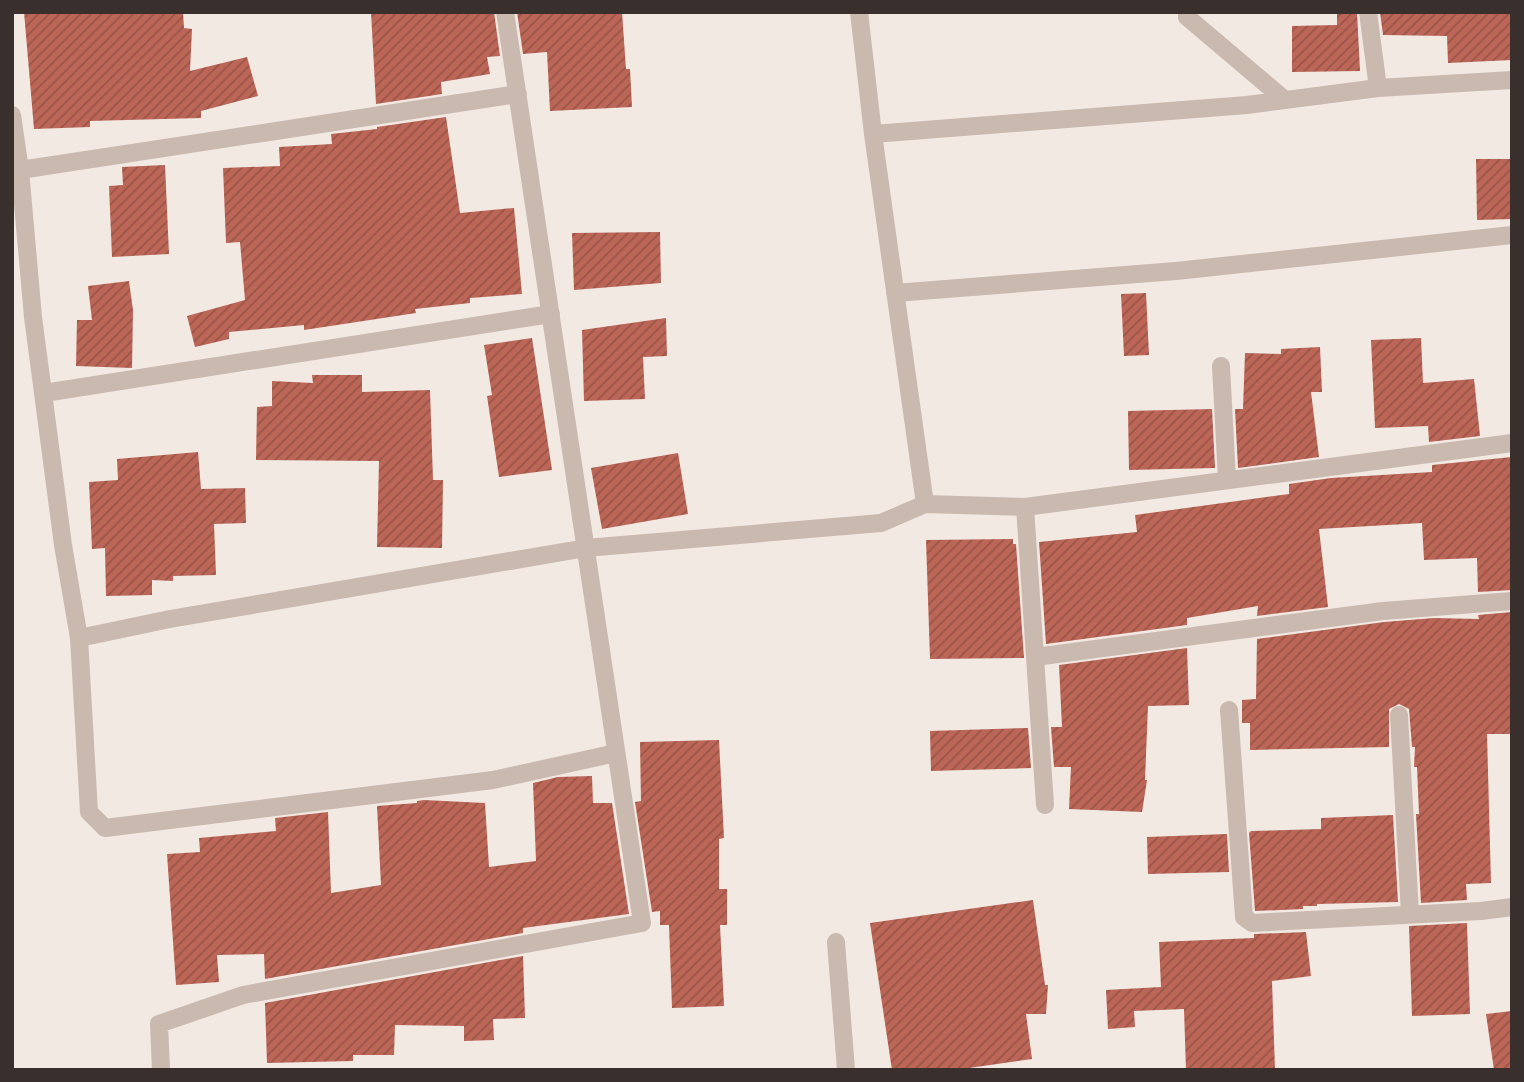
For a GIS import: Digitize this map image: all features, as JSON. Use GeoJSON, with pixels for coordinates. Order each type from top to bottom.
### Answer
{"type":"FeatureCollection","features":[{"type":"Feature","properties":{"kind":"street"},"geometry":{"type":"LineString","coordinates":[[161,1070],[159,1024],[243,995],[642,923],[505,12]]}},
{"type":"Feature","properties":{"kind":"street"},"geometry":{"type":"LineString","coordinates":[[859,12],[873,134],[925,504]]}},
{"type":"Feature","properties":{"kind":"street"},"geometry":{"type":"LineString","coordinates":[[1187,12],[1187,17],[1285,100]]}},
{"type":"Feature","properties":{"kind":"street"},"geometry":{"type":"LineString","coordinates":[[1368,12],[1378,88]]}},
{"type":"Feature","properties":{"kind":"street"},"geometry":{"type":"LineString","coordinates":[[873,134],[1247,105],[1378,88],[1512,80]]}},
{"type":"Feature","properties":{"kind":"street"},"geometry":{"type":"LineString","coordinates":[[20,170],[518,94]]}},
{"type":"Feature","properties":{"kind":"street"},"geometry":{"type":"LineString","coordinates":[[12,115],[20,170],[33,317],[63,545],[79,638],[89,813],[105,828],[494,780],[616,754]]}},
{"type":"Feature","properties":{"kind":"street"},"geometry":{"type":"LineString","coordinates":[[895,293],[1177,271],[1512,235]]}},
{"type":"Feature","properties":{"kind":"street"},"geometry":{"type":"LineString","coordinates":[[44,393],[551,314]]}},
{"type":"Feature","properties":{"kind":"street"},"geometry":{"type":"LineString","coordinates":[[1221,366],[1227,480]]}},
{"type":"Feature","properties":{"kind":"street"},"geometry":{"type":"LineString","coordinates":[[79,638],[170,619],[586,548],[881,523],[925,504],[1025,507],[1512,443]]}},
{"type":"Feature","properties":{"kind":"street"},"geometry":{"type":"LineString","coordinates":[[1025,507],[1045,805]]}},
{"type":"Feature","properties":{"kind":"street"},"geometry":{"type":"LineString","coordinates":[[1035,657],[1383,611],[1512,601]]}},
{"type":"Feature","properties":{"kind":"street"},"geometry":{"type":"LineString","coordinates":[[1229,710],[1244,917],[1252,923],[1512,907]]}},
{"type":"Feature","properties":{"kind":"street"},"geometry":{"type":"LineString","coordinates":[[1399,715],[1410,914]]}},
{"type":"Feature","properties":{"kind":"street"},"geometry":{"type":"LineString","coordinates":[[836,942],[846,1070]]}},
{"type":"Feature","properties":{"kind":"building"},"geometry":{"type":"Polygon","coordinates":[[[24,12],[183,12],[184,28],[192,29],[190,71],[247,57],[258,96],[201,111],[201,118],[90,121],[90,127],[34,129],[24,12]]]}},
{"type":"Feature","properties":{"kind":"building"},"geometry":{"type":"Polygon","coordinates":[[[371,12],[494,12],[500,56],[487,57],[490,74],[441,82],[442,94],[376,104],[371,12]]]}},
{"type":"Feature","properties":{"kind":"building"},"geometry":{"type":"Polygon","coordinates":[[[517,12],[622,12],[632,107],[550,111],[547,52],[523,54],[517,12]]]}},
{"type":"Feature","properties":{"kind":"building"},"geometry":{"type":"Polygon","coordinates":[[[1337,12],[1357,12],[1360,71],[1292,72],[1292,26],[1337,25],[1337,12]]]}},
{"type":"Feature","properties":{"kind":"building"},"geometry":{"type":"Polygon","coordinates":[[[1380,12],[1512,12],[1512,60],[1448,63],[1447,36],[1383,35],[1380,12]]]}},
{"type":"Feature","properties":{"kind":"building"},"geometry":{"type":"Polygon","coordinates":[[[446,117],[460,213],[514,208],[522,294],[470,298],[470,303],[415,309],[416,313],[304,330],[304,325],[229,332],[229,339],[195,347],[187,316],[245,300],[240,242],[226,243],[223,168],[280,166],[279,147],[332,144],[331,134],[446,117]]]}},
{"type":"Feature","properties":{"kind":"building"},"geometry":{"type":"Polygon","coordinates":[[[1476,159],[1512,159],[1512,219],[1477,220],[1476,159]]]}},
{"type":"Feature","properties":{"kind":"building"},"geometry":{"type":"Polygon","coordinates":[[[165,165],[169,254],[112,257],[109,186],[123,185],[122,167],[165,165]]]}},
{"type":"Feature","properties":{"kind":"building"},"geometry":{"type":"Polygon","coordinates":[[[660,232],[661,283],[574,290],[572,233],[660,232]]]}},
{"type":"Feature","properties":{"kind":"building"},"geometry":{"type":"Polygon","coordinates":[[[129,281],[133,310],[132,368],[76,366],[77,320],[92,320],[88,286],[129,281]]]}},
{"type":"Feature","properties":{"kind":"building"},"geometry":{"type":"Polygon","coordinates":[[[1146,293],[1149,355],[1124,356],[1121,294],[1146,293]]]}},
{"type":"Feature","properties":{"kind":"building"},"geometry":{"type":"Polygon","coordinates":[[[666,318],[667,356],[643,357],[645,399],[584,401],[582,330],[666,318]]]}},
{"type":"Feature","properties":{"kind":"building"},"geometry":{"type":"Polygon","coordinates":[[[532,338],[552,470],[499,477],[487,396],[492,395],[484,345],[532,338]]]}},
{"type":"Feature","properties":{"kind":"building"},"geometry":{"type":"Polygon","coordinates":[[[1421,338],[1423,383],[1474,379],[1480,436],[1429,442],[1428,426],[1375,428],[1371,340],[1421,338]]]}},
{"type":"Feature","properties":{"kind":"building"},"geometry":{"type":"Polygon","coordinates":[[[1320,347],[1322,392],[1311,392],[1319,457],[1238,468],[1235,409],[1243,409],[1245,353],[1281,354],[1281,349],[1320,347]]]}},
{"type":"Feature","properties":{"kind":"building"},"geometry":{"type":"Polygon","coordinates":[[[312,375],[362,375],[362,392],[430,390],[433,480],[443,480],[442,548],[377,547],[379,461],[256,460],[257,407],[272,406],[272,381],[313,383],[312,375]]]}},
{"type":"Feature","properties":{"kind":"building"},"geometry":{"type":"Polygon","coordinates":[[[1212,409],[1215,468],[1129,470],[1128,411],[1212,409]]]}},
{"type":"Feature","properties":{"kind":"building"},"geometry":{"type":"Polygon","coordinates":[[[198,452],[201,489],[245,488],[246,523],[214,524],[216,575],[173,576],[173,581],[152,580],[152,595],[106,596],[105,548],[92,549],[89,482],[118,480],[117,459],[198,452]]]}},
{"type":"Feature","properties":{"kind":"building"},"geometry":{"type":"Polygon","coordinates":[[[678,453],[688,514],[602,529],[591,468],[678,453]]]}},
{"type":"Feature","properties":{"kind":"building"},"geometry":{"type":"Polygon","coordinates":[[[1512,457],[1512,590],[1478,592],[1477,558],[1424,560],[1422,523],[1319,529],[1328,607],[1257,616],[1258,606],[1187,618],[1187,625],[1046,644],[1039,542],[1137,532],[1135,515],[1289,494],[1289,484],[1331,478],[1432,472],[1432,465],[1512,457]]]}},
{"type":"Feature","properties":{"kind":"building"},"geometry":{"type":"Polygon","coordinates":[[[1013,539],[1013,544],[1016,544],[1024,658],[930,659],[926,540],[1013,539]]]}},
{"type":"Feature","properties":{"kind":"building"},"geometry":{"type":"Polygon","coordinates":[[[1512,612],[1512,734],[1487,734],[1491,883],[1466,884],[1467,900],[1421,903],[1416,814],[1419,814],[1417,767],[1414,767],[1415,747],[1412,747],[1409,709],[1399,704],[1389,709],[1389,747],[1250,750],[1250,723],[1242,723],[1242,700],[1256,699],[1257,639],[1384,622],[1434,618],[1479,619],[1478,615],[1512,612]]]}},
{"type":"Feature","properties":{"kind":"building"},"geometry":{"type":"Polygon","coordinates":[[[1187,648],[1189,705],[1148,706],[1147,780],[1142,812],[1069,809],[1071,767],[1054,767],[1051,727],[1062,727],[1059,665],[1187,648]]]}},
{"type":"Feature","properties":{"kind":"building"},"geometry":{"type":"Polygon","coordinates":[[[1028,728],[1031,768],[931,771],[930,731],[1028,728]]]}},
{"type":"Feature","properties":{"kind":"building"},"geometry":{"type":"Polygon","coordinates":[[[719,740],[724,838],[719,839],[719,889],[727,889],[727,925],[720,925],[724,1006],[672,1008],[669,925],[660,925],[660,911],[652,912],[635,802],[641,801],[640,742],[719,740]]]}},
{"type":"Feature","properties":{"kind":"building"},"geometry":{"type":"Polygon","coordinates":[[[592,776],[593,803],[612,803],[629,914],[523,928],[523,933],[265,979],[264,954],[217,955],[219,982],[176,985],[167,854],[200,852],[199,838],[276,831],[275,818],[328,812],[331,893],[381,885],[377,806],[424,800],[485,803],[489,867],[536,861],[533,783],[558,777],[592,776]]]}},
{"type":"Feature","properties":{"kind":"building"},"geometry":{"type":"Polygon","coordinates":[[[1393,815],[1398,902],[1317,904],[1303,906],[1303,909],[1255,911],[1251,831],[1321,829],[1321,818],[1393,815]]]}},
{"type":"Feature","properties":{"kind":"building"},"geometry":{"type":"Polygon","coordinates":[[[1227,834],[1229,872],[1148,874],[1147,837],[1227,834]]]}},
{"type":"Feature","properties":{"kind":"building"},"geometry":{"type":"Polygon","coordinates":[[[1033,900],[1045,985],[1048,985],[1046,1014],[1026,1014],[1032,1059],[955,1070],[892,1070],[870,923],[1033,900]]]}},
{"type":"Feature","properties":{"kind":"building"},"geometry":{"type":"Polygon","coordinates":[[[1467,923],[1470,1014],[1412,1016],[1409,926],[1467,923]]]}},
{"type":"Feature","properties":{"kind":"building"},"geometry":{"type":"Polygon","coordinates":[[[1306,932],[1311,976],[1272,981],[1275,1070],[1186,1070],[1184,1009],[1134,1011],[1135,1027],[1108,1029],[1106,990],[1161,987],[1159,942],[1254,938],[1254,934],[1306,932]]]}},
{"type":"Feature","properties":{"kind":"building"},"geometry":{"type":"Polygon","coordinates":[[[523,956],[525,1018],[493,1019],[494,1040],[464,1041],[464,1026],[395,1025],[394,1055],[353,1055],[353,1061],[267,1063],[265,1003],[523,956]]]}},
{"type":"Feature","properties":{"kind":"building"},"geometry":{"type":"Polygon","coordinates":[[[1512,1011],[1512,1070],[1494,1070],[1486,1014],[1512,1011]]]}}]}
